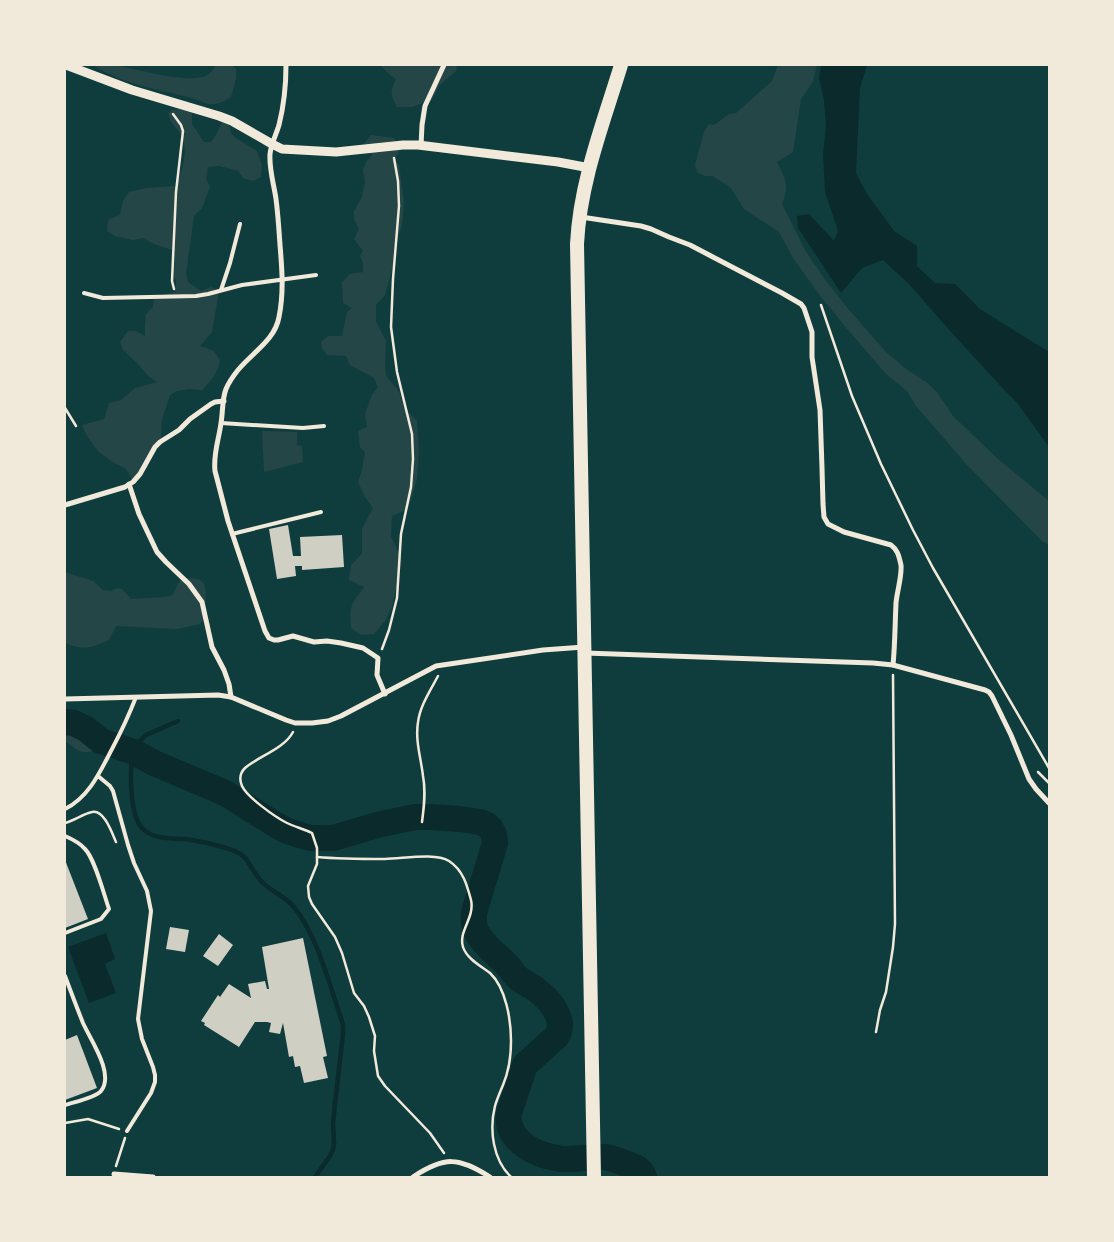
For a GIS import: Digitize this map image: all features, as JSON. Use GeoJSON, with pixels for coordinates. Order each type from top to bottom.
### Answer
{"type":"FeatureCollection","features":[{"type":"Feature","properties":{"kind":"highway"},"geometry":{"type":"LineString","coordinates":[[594,1177],[577,244],[579,216],[584,189],[621,65]]}},
{"type":"Feature","properties":{"kind":"street"},"geometry":{"type":"LineString","coordinates":[[66,65],[110,83],[203,111],[232,122],[282,149],[336,152],[403,145],[421,146],[549,161],[590,168]]}},
{"type":"Feature","properties":{"kind":"street"},"geometry":{"type":"LineString","coordinates":[[286,65],[283,105],[272,144],[270,159],[283,280],[280,316],[271,337],[238,371],[226,388],[216,446],[215,471],[232,534],[268,638],[278,640],[293,636],[314,642],[327,641],[363,648],[378,658],[377,675],[385,694]]}},
{"type":"Feature","properties":{"kind":"street"},"geometry":{"type":"LineString","coordinates":[[421,146],[424,106],[444,65]]}},
{"type":"Feature","properties":{"kind":"street"},"geometry":{"type":"LineString","coordinates":[[579,216],[652,228],[782,293],[804,308],[812,332],[812,358],[820,410],[824,517],[828,524],[844,532],[891,545],[898,552],[901,568],[896,605],[893,666]]}},
{"type":"Feature","properties":{"kind":"street"},"geometry":{"type":"LineString","coordinates":[[65,505],[125,487],[133,482],[160,442],[179,430],[208,406],[215,402],[224,402]]}},
{"type":"Feature","properties":{"kind":"street"},"geometry":{"type":"LineString","coordinates":[[129,484],[139,514],[158,552],[189,584],[202,602],[212,647],[224,670],[231,697]]}},
{"type":"Feature","properties":{"kind":"street"},"geometry":{"type":"LineString","coordinates":[[65,698],[209,695],[231,697],[295,723],[312,723],[328,721],[341,716],[428,670],[444,664],[543,650],[584,650],[873,663],[893,666],[989,692],[1008,728],[1029,779],[1049,804]]}},
{"type":"Feature","properties":{"kind":"street"},"geometry":{"type":"LineString","coordinates":[[413,1177],[430,1167],[448,1161],[470,1165],[490,1177]]}},
{"type":"Feature","properties":{"kind":"street"},"geometry":{"type":"LineString","coordinates":[[114,1174],[153,1177]]}},
{"type":"Feature","properties":{"kind":"lane"},"geometry":{"type":"LineString","coordinates":[[221,290],[240,224]]}},
{"type":"Feature","properties":{"kind":"lane"},"geometry":{"type":"LineString","coordinates":[[84,294],[103,298],[202,295],[242,285],[316,276]]}},
{"type":"Feature","properties":{"kind":"lane"},"geometry":{"type":"LineString","coordinates":[[221,423],[303,428],[324,426]]}},
{"type":"Feature","properties":{"kind":"lane"},"geometry":{"type":"LineString","coordinates":[[232,534],[321,512]]}},
{"type":"Feature","properties":{"kind":"lane"},"geometry":{"type":"LineString","coordinates":[[65,809],[85,795],[98,776],[136,697]]}},
{"type":"Feature","properties":{"kind":"lane"},"geometry":{"type":"LineString","coordinates":[[98,776],[113,791],[134,863],[147,891],[151,911],[138,1019],[142,1039],[153,1067],[155,1082],[151,1093],[127,1131]]}},
{"type":"Feature","properties":{"kind":"lane"},"geometry":{"type":"LineString","coordinates":[[65,836],[73,839],[86,850],[91,858],[109,909],[101,919],[65,932]]}},
{"type":"Feature","properties":{"kind":"lane"},"geometry":{"type":"LineString","coordinates":[[65,976],[84,1024],[103,1064],[105,1083],[98,1094],[65,1105]]}},
{"type":"Feature","properties":{"kind":"path"},"geometry":{"type":"LineString","coordinates":[[174,102],[173,114],[181,125],[183,137],[176,192],[172,281],[177,293],[182,296]]}},
{"type":"Feature","properties":{"kind":"path"},"geometry":{"type":"LineString","coordinates":[[378,658],[389,630],[397,598],[401,534],[413,459],[412,434],[396,367],[391,328],[399,206],[398,181],[392,147]]}},
{"type":"Feature","properties":{"kind":"path"},"geometry":{"type":"LineString","coordinates":[[821,305],[852,396],[906,516],[933,568],[1049,768]]}},
{"type":"Feature","properties":{"kind":"path"},"geometry":{"type":"LineString","coordinates":[[65,408],[76,426]]}},
{"type":"Feature","properties":{"kind":"path"},"geometry":{"type":"LineString","coordinates":[[422,822],[424,777],[418,748],[418,721],[422,708],[444,664]]}},
{"type":"Feature","properties":{"kind":"path"},"geometry":{"type":"LineString","coordinates":[[876,1032],[886,992],[895,924],[893,666]]}},
{"type":"Feature","properties":{"kind":"path"},"geometry":{"type":"LineString","coordinates":[[295,723],[292,734],[286,740],[241,772],[240,781],[246,792],[269,812],[289,824],[312,833],[316,843],[317,857],[316,868],[308,886],[309,897],[335,937],[354,993],[364,1006],[369,1017],[375,1036],[374,1054],[378,1076],[385,1086],[430,1132],[448,1161]]}},
{"type":"Feature","properties":{"kind":"path"},"geometry":{"type":"LineString","coordinates":[[65,823],[93,811],[99,812],[119,847]]}},
{"type":"Feature","properties":{"kind":"path"},"geometry":{"type":"LineString","coordinates":[[317,857],[387,859],[439,857],[450,861],[463,874],[472,907],[471,916],[462,939],[463,947],[466,953],[494,977],[503,995],[508,1012],[511,1040],[510,1055],[507,1073],[495,1105],[492,1125],[494,1145],[499,1162],[511,1177]]}},
{"type":"Feature","properties":{"kind":"path"},"geometry":{"type":"LineString","coordinates":[[65,1123],[88,1119],[127,1131],[114,1174]]}},
{"type":"Feature","properties":{"kind":"shaded area"},"geometry":{"type":"Polygon","coordinates":[[[96,65],[121,66],[162,75],[190,78],[209,74],[216,65],[232,65],[236,69],[236,79],[231,97],[220,103],[210,104],[118,78],[96,65]]]}},
{"type":"Feature","properties":{"kind":"shaded area"},"geometry":{"type":"Polygon","coordinates":[[[380,65],[457,65],[456,71],[439,86],[432,100],[412,107],[397,107],[392,93],[396,79],[380,65]]]}},
{"type":"Feature","properties":{"kind":"shaded area"},"geometry":{"type":"Polygon","coordinates":[[[778,65],[817,65],[813,82],[801,99],[793,152],[777,162],[786,182],[786,192],[782,204],[805,250],[826,281],[885,351],[937,392],[953,416],[998,459],[1049,501],[1049,545],[1042,541],[968,466],[916,406],[907,391],[886,374],[821,297],[793,258],[779,232],[744,209],[731,188],[713,176],[705,176],[697,172],[695,165],[704,132],[709,124],[714,125],[729,114],[736,113],[772,81],[778,65]]]}},
{"type":"Feature","properties":{"kind":"shaded area"},"geometry":{"type":"Polygon","coordinates":[[[821,65],[867,65],[860,88],[856,173],[867,194],[894,231],[917,246],[917,266],[935,283],[955,284],[980,309],[1049,352],[1049,447],[1018,404],[909,284],[883,260],[862,268],[841,293],[798,228],[797,216],[809,214],[834,241],[838,231],[825,192],[823,155],[826,125],[824,100],[819,78],[821,65]]]}},
{"type":"Feature","properties":{"kind":"shaded area"},"geometry":{"type":"Polygon","coordinates":[[[182,109],[199,112],[192,113],[192,124],[204,142],[211,142],[223,119],[229,124],[231,133],[237,139],[257,151],[262,165],[261,177],[253,181],[243,178],[238,171],[219,166],[208,167],[206,178],[210,187],[202,208],[194,216],[186,274],[188,282],[201,291],[211,287],[219,291],[212,332],[200,346],[214,351],[220,360],[214,376],[202,390],[189,389],[177,391],[170,395],[162,419],[161,438],[147,468],[132,479],[126,469],[98,451],[87,436],[82,425],[104,419],[109,403],[121,400],[135,388],[157,382],[148,376],[123,350],[120,342],[128,331],[136,331],[145,336],[146,314],[153,307],[154,297],[175,292],[175,251],[143,238],[133,240],[115,236],[107,231],[108,222],[110,219],[120,215],[123,201],[129,192],[146,188],[176,186],[183,167],[185,152],[183,139],[168,113],[172,110],[182,109]]]}},
{"type":"Feature","properties":{"kind":"shaded area"},"geometry":{"type":"Polygon","coordinates":[[[371,135],[394,138],[400,150],[394,160],[399,165],[404,204],[402,226],[394,248],[393,266],[385,295],[376,305],[376,322],[386,341],[386,376],[399,391],[405,409],[417,421],[419,451],[417,479],[408,509],[392,516],[391,536],[402,561],[392,607],[385,621],[374,634],[361,635],[351,628],[350,615],[354,602],[364,587],[349,580],[351,565],[362,554],[362,529],[373,508],[358,482],[365,452],[360,447],[358,431],[367,427],[365,414],[372,395],[378,387],[374,378],[350,365],[346,356],[327,355],[322,348],[321,342],[328,336],[342,336],[347,312],[352,308],[343,303],[342,282],[350,274],[363,272],[363,262],[360,256],[363,251],[354,239],[359,229],[354,219],[354,211],[362,197],[365,182],[363,170],[366,162],[372,155],[364,144],[371,135]]]}},
{"type":"Feature","properties":{"kind":"shaded area"},"geometry":{"type":"Polygon","coordinates":[[[262,431],[297,432],[297,445],[302,446],[303,462],[264,472],[262,431]]]}},
{"type":"Feature","properties":{"kind":"shaded area"},"geometry":{"type":"Polygon","coordinates":[[[65,572],[93,581],[103,590],[122,589],[131,599],[173,595],[177,585],[182,580],[188,578],[199,579],[204,584],[206,591],[205,618],[200,624],[177,629],[116,626],[109,640],[97,645],[83,648],[77,647],[65,643],[65,572]]]}},
{"type":"Feature","properties":{"kind":"shaded area"},"geometry":{"type":"Polygon","coordinates":[[[65,727],[87,734],[98,743],[97,749],[83,752],[76,749],[65,741],[65,727]]]}},
{"type":"Feature","properties":{"kind":"shaded area"},"geometry":{"type":"Polygon","coordinates":[[[106,933],[115,959],[105,964],[116,993],[89,1003],[68,947],[106,933]]]}},
{"type":"Feature","properties":{"kind":"building"},"geometry":{"type":"Polygon","coordinates":[[[288,525],[293,556],[301,556],[300,537],[342,535],[344,567],[302,570],[302,566],[295,566],[296,576],[277,579],[269,529],[288,525]]]}},
{"type":"Feature","properties":{"kind":"building"},"geometry":{"type":"Polygon","coordinates":[[[65,860],[88,919],[65,928],[65,860]]]}},
{"type":"Feature","properties":{"kind":"building"},"geometry":{"type":"Polygon","coordinates":[[[170,927],[189,930],[185,952],[166,949],[170,927]]]}},
{"type":"Feature","properties":{"kind":"building"},"geometry":{"type":"Polygon","coordinates":[[[219,934],[233,945],[218,966],[203,956],[219,934]]]}},
{"type":"Feature","properties":{"kind":"building"},"geometry":{"type":"Polygon","coordinates":[[[303,938],[327,1056],[323,1057],[328,1078],[304,1083],[300,1066],[295,1067],[293,1056],[289,1057],[283,1023],[280,1034],[269,1032],[271,1023],[255,1022],[239,1047],[204,1025],[205,1023],[201,1021],[218,995],[220,997],[229,984],[251,998],[248,984],[265,981],[267,989],[269,989],[262,947],[303,938]]]}},
{"type":"Feature","properties":{"kind":"building"},"geometry":{"type":"Polygon","coordinates":[[[77,1035],[97,1088],[65,1100],[65,1040],[77,1035]]]}},
{"type":"Feature","properties":{"kind":"waterway"},"geometry":{"type":"LineString","coordinates":[[178,721],[146,735],[136,748],[131,767],[131,790],[138,822],[142,828],[152,835],[208,843],[234,851],[243,856],[261,881],[290,903],[302,919],[321,959],[340,1015],[343,1034],[333,1123],[333,1150],[315,1177]]}},
{"type":"Feature","properties":{"kind":"waterway"},"geometry":{"type":"LineString","coordinates":[[65,722],[74,723],[86,729],[101,741],[134,752],[154,763],[225,793],[287,831],[310,838],[333,838],[381,824],[415,817],[460,819],[487,825],[494,835],[495,843],[474,913],[475,928],[485,944],[517,977],[534,988],[550,1003],[560,1022],[557,1036],[525,1065],[509,1113],[509,1123],[512,1132],[525,1146],[543,1155],[562,1159],[610,1158],[637,1168],[644,1177]]}}]}
